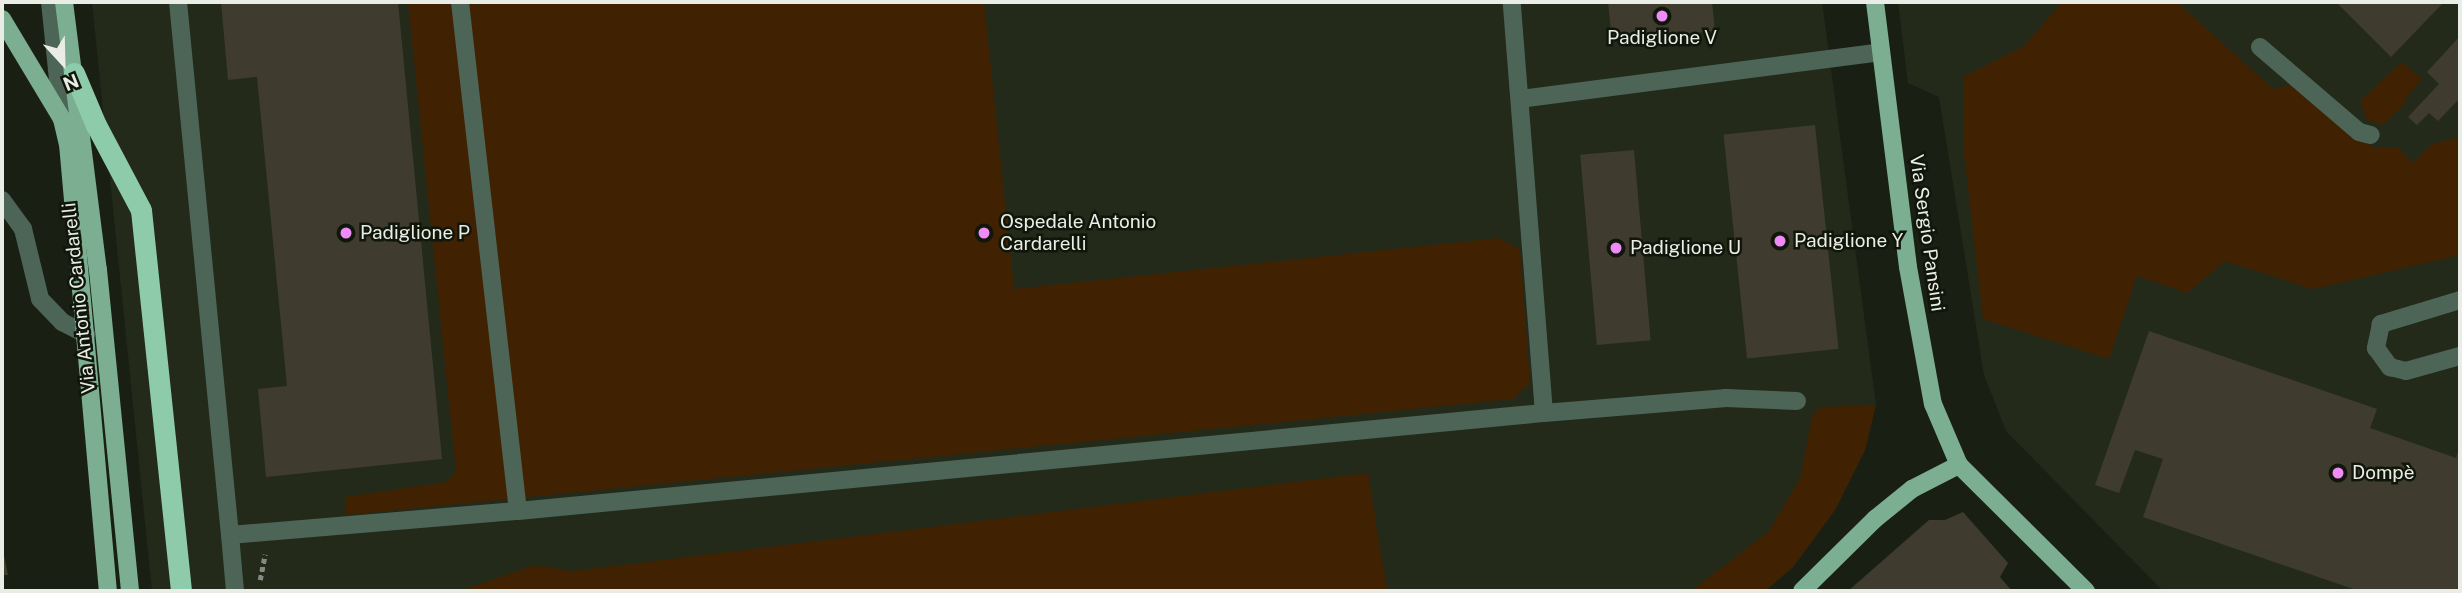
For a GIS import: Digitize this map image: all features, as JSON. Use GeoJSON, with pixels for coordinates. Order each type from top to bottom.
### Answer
{"type":"FeatureCollection","features":[{"type":"Feature","properties":{"kind":"highway"},"geometry":{"type":"LineString","coordinates":[[74,73],[96,125],[141,210],[181,591]]}},
{"type":"Feature","properties":{"kind":"main road","name":"Via Antonio Cardarelli"},"geometry":{"type":"LineString","coordinates":[[64,2],[98,270],[130,591]]}},
{"type":"Feature","properties":{"kind":"main road","name":"Via Sergio Pansini"},"geometry":{"type":"LineString","coordinates":[[1875,2],[1908,267],[1931,390],[1959,464]]}},
{"type":"Feature","properties":{"kind":"main road","name":"Via Antonio Cardarelli"},"geometry":{"type":"LineString","coordinates":[[2,19],[62,119],[68,144],[108,591]]}},
{"type":"Feature","properties":{"kind":"main road"},"geometry":{"type":"LineString","coordinates":[[1802,591],[1893,504],[1912,489],[1959,464],[2086,591]]}},
{"type":"Feature","properties":{"kind":"street"},"geometry":{"type":"LineString","coordinates":[[50,2],[62,119]]}},
{"type":"Feature","properties":{"kind":"street"},"geometry":{"type":"LineString","coordinates":[[178,2],[235,591]]}},
{"type":"Feature","properties":{"kind":"street"},"geometry":{"type":"LineString","coordinates":[[460,2],[518,511]]}},
{"type":"Feature","properties":{"kind":"street"},"geometry":{"type":"LineString","coordinates":[[1511,2],[1544,412]]}},
{"type":"Feature","properties":{"kind":"street"},"geometry":{"type":"LineString","coordinates":[[2260,47],[2359,132],[2371,135]]}},
{"type":"Feature","properties":{"kind":"street"},"geometry":{"type":"LineString","coordinates":[[1520,99],[1881,52]]}},
{"type":"Feature","properties":{"kind":"street"},"geometry":{"type":"LineString","coordinates":[[2,200],[23,229],[40,299],[62,322],[86,334]]}},
{"type":"Feature","properties":{"kind":"street"},"geometry":{"type":"LineString","coordinates":[[2460,300],[2381,324],[2376,348],[2390,367],[2406,371],[2460,356]]}},
{"type":"Feature","properties":{"kind":"street"},"geometry":{"type":"LineString","coordinates":[[230,535],[518,511],[1544,412],[1726,398],[1797,401]]}},
{"type":"Feature","properties":{"kind":"path"},"geometry":{"type":"LineString","coordinates":[[259,591],[270,533]]}},
{"type":"Feature","properties":{"kind":"shaded area","name":"Ospedale Antonio Cardarelli"},"geometry":{"type":"Polygon","coordinates":[[[92,2],[1822,2],[1876,405],[1865,450],[1835,510],[1793,567],[1765,591],[152,591],[92,2]]]}},
{"type":"Feature","properties":{"kind":"shaded area"},"geometry":{"type":"Polygon","coordinates":[[[408,2],[984,2],[1014,289],[1498,238],[1520,249],[1530,383],[1513,399],[346,515],[345,497],[446,482],[456,472],[408,2]]]}},
{"type":"Feature","properties":{"kind":"shaded area"},"geometry":{"type":"Polygon","coordinates":[[[1898,2],[2460,2],[2460,591],[2163,591],[2006,431],[1984,375],[1939,97],[1908,83],[1898,2]]]}},
{"type":"Feature","properties":{"kind":"shaded area"},"geometry":{"type":"Polygon","coordinates":[[[2062,2],[2177,2],[2273,89],[2294,85],[2372,147],[2397,147],[2413,163],[2432,144],[2460,137],[2460,255],[2313,289],[2225,261],[2187,293],[2137,276],[2109,359],[1983,319],[1963,145],[1963,77],[2024,46],[2062,2]]]}},
{"type":"Feature","properties":{"kind":"shaded area"},"geometry":{"type":"Polygon","coordinates":[[[2402,62],[2422,79],[2405,99],[2407,101],[2383,125],[2367,120],[2360,101],[2402,62]]]}},
{"type":"Feature","properties":{"kind":"shaded area"},"geometry":{"type":"Polygon","coordinates":[[[1876,405],[1865,450],[1835,510],[1793,567],[1765,591],[1691,591],[1768,532],[1800,479],[1812,416],[1820,407],[1876,405]]]}},
{"type":"Feature","properties":{"kind":"shaded area"},"geometry":{"type":"Polygon","coordinates":[[[1368,473],[1387,591],[460,591],[534,565],[573,571],[1368,473]]]}},
{"type":"Feature","properties":{"kind":"building","name":"Padiglione P"},"geometry":{"type":"Polygon","coordinates":[[[221,2],[398,2],[442,459],[266,477],[258,389],[287,386],[257,77],[228,80],[221,2]]]}},
{"type":"Feature","properties":{"kind":"building","name":"Padiglione V"},"geometry":{"type":"Polygon","coordinates":[[[1608,2],[1712,2],[1715,31],[1612,41],[1608,2]]]}},
{"type":"Feature","properties":{"kind":"building"},"geometry":{"type":"Polygon","coordinates":[[[2336,2],[2444,2],[2391,57],[2336,2]]]}},
{"type":"Feature","properties":{"kind":"building"},"geometry":{"type":"Polygon","coordinates":[[[2460,36],[2460,98],[2438,121],[2429,113],[2417,125],[2408,117],[2439,84],[2427,72],[2460,36]]]}},
{"type":"Feature","properties":{"kind":"building","name":"Padiglione Y"},"geometry":{"type":"Polygon","coordinates":[[[1815,125],[1839,349],[1747,358],[1724,135],[1815,125]]]}},
{"type":"Feature","properties":{"kind":"building","name":"Padiglione U"},"geometry":{"type":"Polygon","coordinates":[[[1634,150],[1651,340],[1597,345],[1580,155],[1634,150]]]}},
{"type":"Feature","properties":{"kind":"building"},"geometry":{"type":"Polygon","coordinates":[[[2149,331],[2377,409],[2370,428],[2456,458],[2460,446],[2460,591],[2359,591],[2143,517],[2163,459],[2135,450],[2119,493],[2095,485],[2149,331]]]}},
{"type":"Feature","properties":{"kind":"building"},"geometry":{"type":"Polygon","coordinates":[[[1963,512],[2008,563],[2000,577],[2012,591],[1848,591],[1929,520],[1945,520],[1963,512]]]}},
{"type":"Feature","properties":{"kind":"building"},"geometry":{"type":"Polygon","coordinates":[[[3,550],[8,575],[2,575],[3,550]]]}},
{"type":"Feature","properties":{"kind":"place","name":"Padiglione V"},"geometry":{"type":"Point","coordinates":[1662,16]}},
{"type":"Feature","properties":{"kind":"place","name":"Padiglione P"},"geometry":{"type":"Point","coordinates":[346,233]}},
{"type":"Feature","properties":{"kind":"place","name":"Ospedale Antonio Cardarelli"},"geometry":{"type":"Point","coordinates":[984,233]}},
{"type":"Feature","properties":{"kind":"place","name":"Padiglione Y"},"geometry":{"type":"Point","coordinates":[1780,241]}},
{"type":"Feature","properties":{"kind":"place","name":"Padiglione U"},"geometry":{"type":"Point","coordinates":[1616,248]}},
{"type":"Feature","properties":{"kind":"place","name":"Dompè"},"geometry":{"type":"Point","coordinates":[2338,473]}}]}
